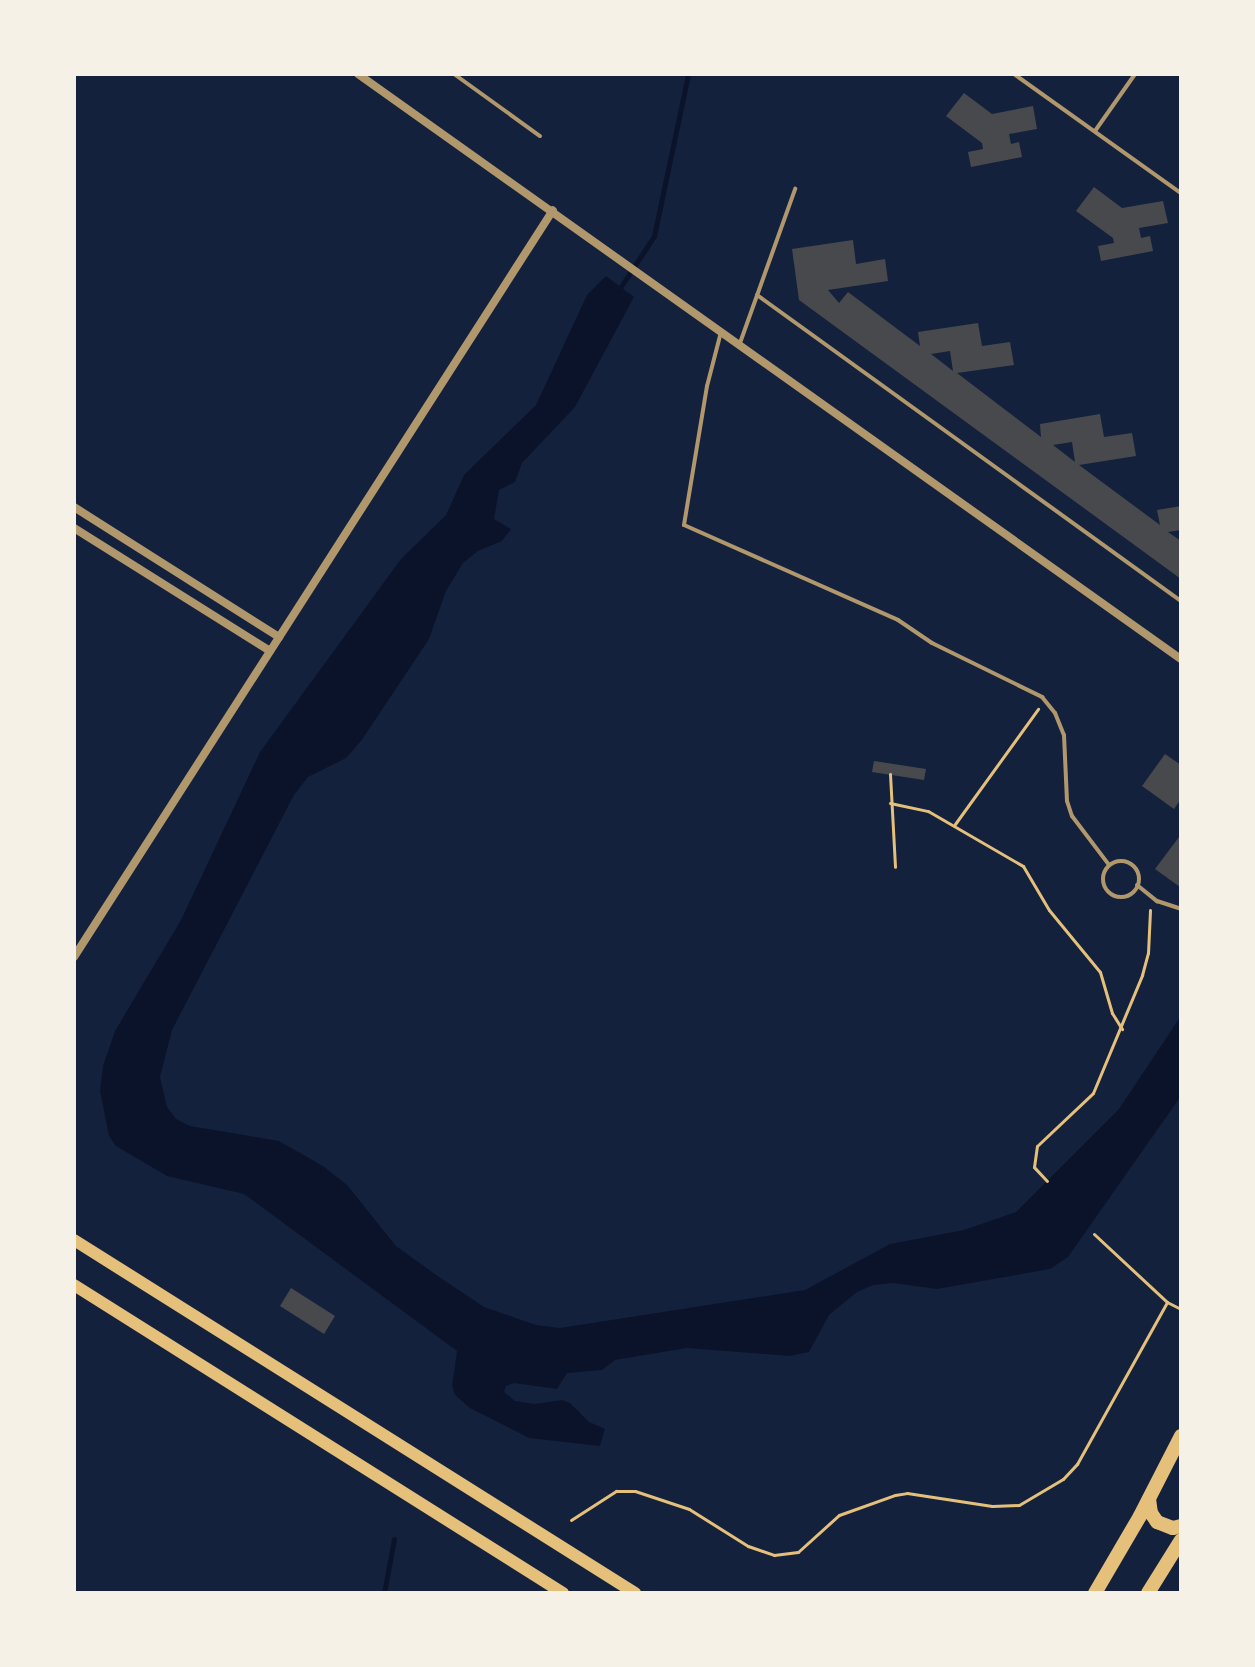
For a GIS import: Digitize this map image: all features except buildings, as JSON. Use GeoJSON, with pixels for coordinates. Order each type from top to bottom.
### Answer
{"type":"FeatureCollection","features":[{"type":"Feature","properties":{"kind":"main road"},"geometry":{"type":"LineString","coordinates":[[74,1240],[635,1593]]}},
{"type":"Feature","properties":{"kind":"main road"},"geometry":{"type":"LineString","coordinates":[[74,1285],[563,1593]]}},
{"type":"Feature","properties":{"kind":"main road"},"geometry":{"type":"LineString","coordinates":[[1095,1593],[1181,1436]]}},
{"type":"Feature","properties":{"kind":"main road"},"geometry":{"type":"LineString","coordinates":[[1149,1499],[1151,1513],[1157,1522],[1173,1528],[1181,1526]]}},
{"type":"Feature","properties":{"kind":"main road"},"geometry":{"type":"LineString","coordinates":[[1148,1593],[1181,1540]]}},
{"type":"Feature","properties":{"kind":"street"},"geometry":{"type":"LineString","coordinates":[[358,74],[654,281],[1181,659]]}},
{"type":"Feature","properties":{"kind":"street"},"geometry":{"type":"LineString","coordinates":[[74,957],[553,210]]}},
{"type":"Feature","properties":{"kind":"street"},"geometry":{"type":"LineString","coordinates":[[74,507],[279,637]]}},
{"type":"Feature","properties":{"kind":"street"},"geometry":{"type":"LineString","coordinates":[[74,528],[270,651]]}},
{"type":"Feature","properties":{"kind":"lane"},"geometry":{"type":"LineString","coordinates":[[454,74],[540,136]]}},
{"type":"Feature","properties":{"kind":"lane"},"geometry":{"type":"LineString","coordinates":[[1014,74],[1181,193]]}},
{"type":"Feature","properties":{"kind":"lane"},"geometry":{"type":"LineString","coordinates":[[1095,131],[1135,74]]}},
{"type":"Feature","properties":{"kind":"lane"},"geometry":{"type":"LineString","coordinates":[[740,343],[795,189]]}},
{"type":"Feature","properties":{"kind":"lane"},"geometry":{"type":"LineString","coordinates":[[757,295],[1181,601]]}},
{"type":"Feature","properties":{"kind":"lane"},"geometry":{"type":"LineString","coordinates":[[721,330],[707,386],[684,525],[898,620],[932,643],[1045,700],[1064,735],[1067,801],[1072,816],[1109,865]]}},
{"type":"Feature","properties":{"kind":"lane"},"geometry":{"type":"LineString","coordinates":[[1118,861],[1128,863],[1138,875],[1137,885],[1126,895],[1110,893],[1103,880],[1109,865],[1118,861]]}},
{"type":"Feature","properties":{"kind":"lane"},"geometry":{"type":"LineString","coordinates":[[1137,885],[1146,895],[1181,909]]}},
{"type":"Feature","properties":{"kind":"path"},"geometry":{"type":"LineString","coordinates":[[955,824],[1045,700]]}},
{"type":"Feature","properties":{"kind":"path"},"geometry":{"type":"LineString","coordinates":[[890,774],[895,867]]}},
{"type":"Feature","properties":{"kind":"path"},"geometry":{"type":"LineString","coordinates":[[890,803],[928,811],[984,846],[1017,860],[1067,934],[1100,972],[1112,1013],[1122,1029]]}},
{"type":"Feature","properties":{"kind":"path"},"geometry":{"type":"LineString","coordinates":[[1047,1181],[1034,1167],[1037,1146],[1093,1093],[1142,975],[1150,916],[1146,895]]}},
{"type":"Feature","properties":{"kind":"path"},"geometry":{"type":"LineString","coordinates":[[1094,1234],[1167,1302],[1181,1309]]}},
{"type":"Feature","properties":{"kind":"path"},"geometry":{"type":"LineString","coordinates":[[571,1520],[616,1491],[635,1491],[689,1509],[748,1546],[774,1555],[798,1552],[839,1515],[895,1495],[907,1493],[992,1506],[1019,1505],[1063,1479],[1077,1464],[1167,1302]]}},
{"type":"Feature","properties":{"kind":"water"},"geometry":{"type":"Polygon","coordinates":[[[606,276],[634,297],[575,407],[522,463],[515,482],[499,490],[494,519],[511,529],[502,541],[478,551],[463,563],[446,591],[429,639],[361,741],[346,758],[308,777],[294,795],[172,1030],[160,1077],[167,1107],[176,1119],[190,1126],[279,1141],[323,1166],[347,1185],[396,1246],[484,1307],[536,1325],[560,1328],[805,1290],[890,1244],[964,1230],[1016,1212],[1119,1109],[1181,1016],[1181,1096],[1068,1257],[1050,1269],[937,1289],[893,1283],[873,1285],[857,1292],[829,1315],[809,1352],[790,1356],[687,1348],[615,1360],[602,1370],[567,1373],[557,1389],[514,1383],[506,1386],[504,1392],[515,1401],[535,1404],[562,1400],[570,1403],[589,1422],[605,1429],[600,1446],[529,1438],[470,1408],[455,1395],[452,1385],[457,1351],[244,1194],[167,1176],[116,1146],[109,1136],[100,1091],[103,1066],[115,1031],[181,920],[260,752],[401,559],[446,515],[464,475],[536,405],[587,295],[606,276]]]}},
{"type":"Feature","properties":{"kind":"waterway"},"geometry":{"type":"LineString","coordinates":[[618,291],[654,236],[688,74]]}},
{"type":"Feature","properties":{"kind":"waterway"},"geometry":{"type":"LineString","coordinates":[[384,1593],[394,1539]]}}]}
